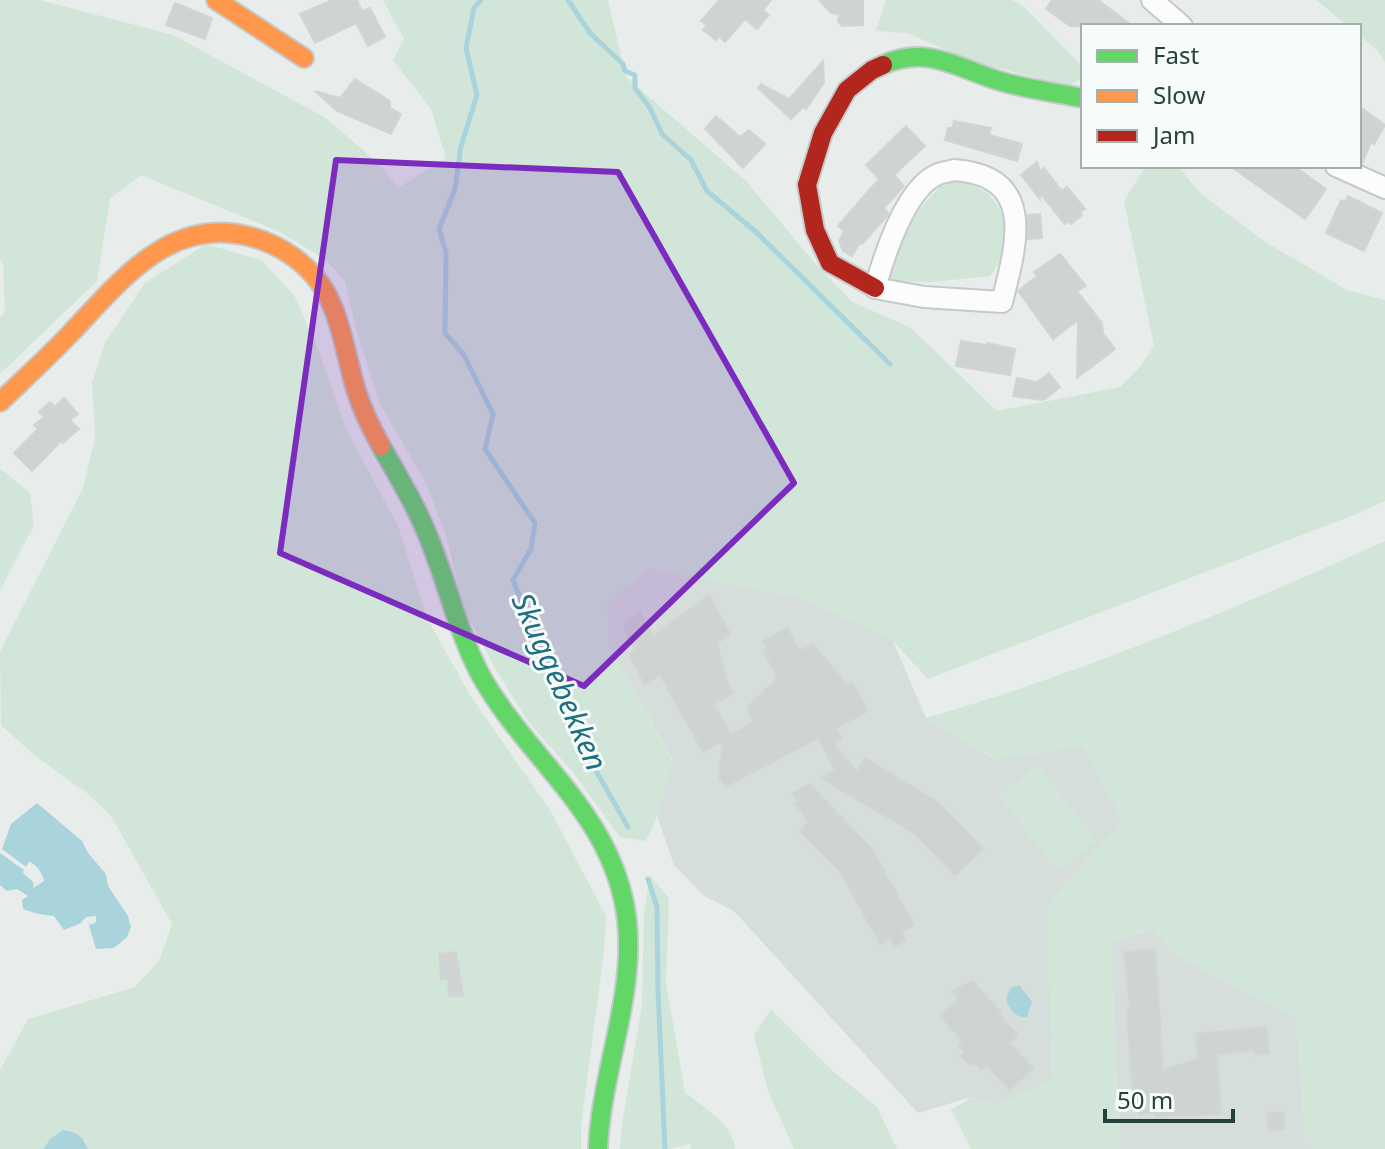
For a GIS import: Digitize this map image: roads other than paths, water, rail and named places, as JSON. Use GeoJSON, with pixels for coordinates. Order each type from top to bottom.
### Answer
{"type":"FeatureCollection","features":[{"type":"Feature","properties":{"kind":"street"},"geometry":{"type":"LineString","coordinates":[[216,0],[304,58]]}},
{"type":"Feature","properties":{"kind":"street"},"geometry":{"type":"LineString","coordinates":[[1152,0],[1180,24]]}},
{"type":"Feature","properties":{"kind":"street"},"geometry":{"type":"LineString","coordinates":[[875,288],[884,256],[912,200],[924,184],[937,174],[954,170],[983,175],[1007,194],[1014,208],[1017,226],[1015,250],[1002,302],[924,297],[875,288],[830,263],[815,230],[807,185],[823,133],[847,90],[872,70],[896,59],[934,56],[1003,82],[1081,98]]}},
{"type":"Feature","properties":{"kind":"street"},"geometry":{"type":"LineString","coordinates":[[1340,168],[1385,188]]}},
{"type":"Feature","properties":{"kind":"street"},"geometry":{"type":"LineString","coordinates":[[0,402],[121,281],[171,244],[211,232],[250,236],[287,254],[313,275],[332,311],[367,419],[426,530],[450,605],[470,654],[507,718],[567,788],[591,822],[617,873],[626,915],[628,966],[624,1005],[602,1102],[598,1149]]}},
{"type":"Feature","properties":{"kind":"water"},"geometry":{"type":"Polygon","coordinates":[[[37,803],[82,841],[106,874],[108,886],[128,916],[131,927],[127,937],[114,948],[96,949],[88,922],[90,925],[96,922],[96,916],[86,917],[81,923],[64,930],[54,916],[23,909],[22,900],[28,896],[17,889],[7,891],[0,885],[0,853],[24,870],[23,873],[34,883],[33,888],[44,881],[34,864],[29,862],[26,867],[2,849],[11,824],[37,803]]]}},
{"type":"Feature","properties":{"kind":"water"},"geometry":{"type":"Polygon","coordinates":[[[1019,985],[1032,1002],[1027,1017],[1014,1012],[1006,999],[1011,988],[1019,985]]]}},
{"type":"Feature","properties":{"kind":"water"},"geometry":{"type":"Polygon","coordinates":[[[63,1130],[79,1135],[88,1149],[43,1149],[50,1139],[63,1130]]]}},
{"type":"Feature","properties":{"kind":"waterway","name":"Skuggebekken"},"geometry":{"type":"LineString","coordinates":[[481,0],[474,8],[466,48],[477,95],[461,146],[455,189],[439,229],[446,252],[445,333],[464,355],[493,414],[485,449],[535,523],[531,549],[513,580],[570,725],[628,827]]}},
{"type":"Feature","properties":{"kind":"waterway"},"geometry":{"type":"LineString","coordinates":[[568,0],[590,33],[623,64],[625,71],[635,75],[635,88],[650,108],[662,134],[691,160],[707,191],[756,232],[890,364]]}},
{"type":"Feature","properties":{"kind":"waterway","name":"Skuggebekken"},"geometry":{"type":"LineString","coordinates":[[648,879],[657,907],[665,1149]]}}]}
